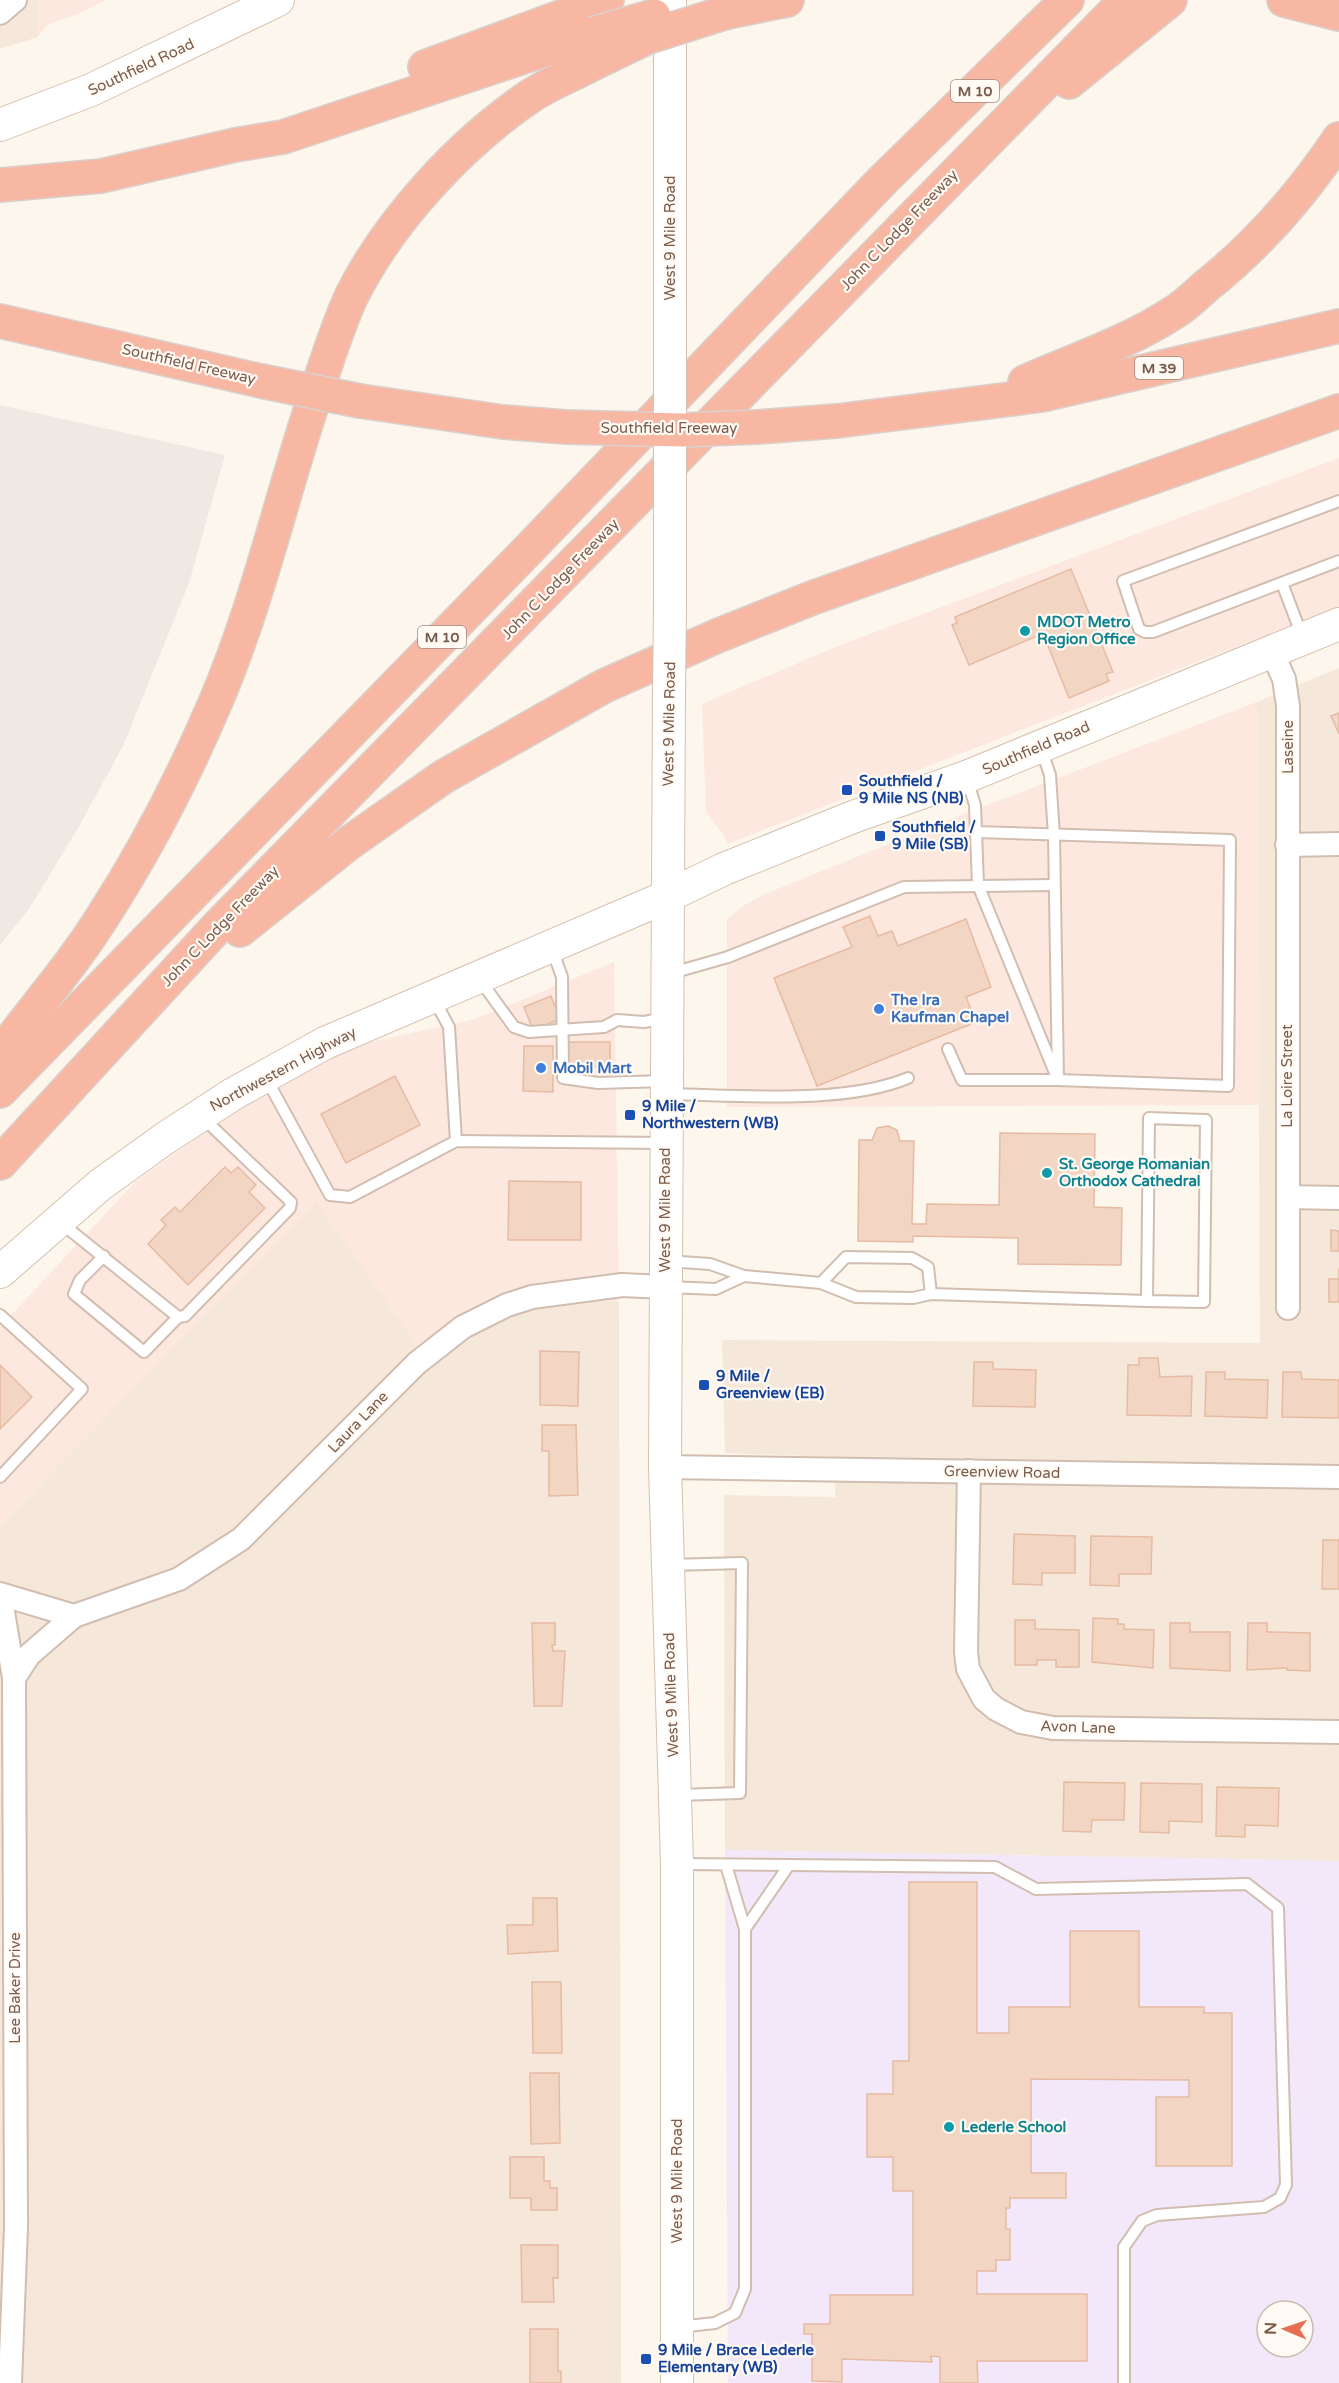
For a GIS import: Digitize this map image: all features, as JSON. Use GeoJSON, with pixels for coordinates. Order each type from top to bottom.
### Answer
{"type":"FeatureCollection","features":[{"type":"Feature","properties":{"kind":"highway"},"geometry":{"type":"LineString","coordinates":[[0,186],[101,176],[235,145],[283,137],[596,26],[717,6],[788,0]]}},
{"type":"Feature","properties":{"kind":"highway"},"geometry":{"type":"LineString","coordinates":[[882,181],[1035,0]]}},
{"type":"Feature","properties":{"kind":"highway","name":"M 10"},"geometry":{"type":"LineString","coordinates":[[0,1091],[538,540],[882,181],[1067,0]]}},
{"type":"Feature","properties":{"kind":"highway","name":"John C Lodge Freeway"},"geometry":{"type":"LineString","coordinates":[[0,1163],[220,924],[561,579],[957,170],[1126,0]]}},
{"type":"Feature","properties":{"kind":"highway"},"geometry":{"type":"LineString","coordinates":[[957,170],[1170,0]]}},
{"type":"Feature","properties":{"kind":"highway"},"geometry":{"type":"LineString","coordinates":[[1284,0],[1339,14]]}},
{"type":"Feature","properties":{"kind":"highway"},"geometry":{"type":"LineString","coordinates":[[0,1054],[102,919],[148,843],[185,770],[217,698],[248,613],[301,436],[330,351],[352,296],[378,250],[430,185],[476,139],[530,96],[596,26]]}},
{"type":"Feature","properties":{"kind":"highway"},"geometry":{"type":"LineString","coordinates":[[977,402],[1087,358],[1174,313],[1233,265],[1272,227],[1312,180],[1339,139]]}},
{"type":"Feature","properties":{"kind":"highway","name":"Southfield Freeway"},"geometry":{"type":"LineString","coordinates":[[0,321],[261,381],[360,401],[502,422],[613,429],[682,430],[837,421],[1042,395],[1339,326]]}},
{"type":"Feature","properties":{"kind":"highway"},"geometry":{"type":"LineString","coordinates":[[0,1163],[231,937],[349,843],[443,777],[505,740],[604,686],[717,636],[812,598],[1339,411]]}},
{"type":"Feature","properties":{"kind":"main road","name":"Southfield Road"},"geometry":{"type":"LineString","coordinates":[[0,125],[42,111],[91,90],[278,0]]}},
{"type":"Feature","properties":{"kind":"main road","name":"West 9 Mile Road"},"geometry":{"type":"LineString","coordinates":[[670,0],[670,605],[664,1274],[667,1565],[677,1864],[677,2383]]}},
{"type":"Feature","properties":{"kind":"main road","name":"Southfield Road"},"geometry":{"type":"LineString","coordinates":[[666,897],[724,869],[853,817],[966,777],[1339,624]]}},
{"type":"Feature","properties":{"kind":"main road","name":"Northwestern Highway"},"geometry":{"type":"LineString","coordinates":[[0,1272],[100,1185],[199,1114],[265,1076],[325,1043],[666,897]]}},
{"type":"Feature","properties":{"kind":"street","name":"Laseine"},"geometry":{"type":"LineString","coordinates":[[1272,652],[1284,679],[1287,697],[1287,845]]}},
{"type":"Feature","properties":{"kind":"street"},"geometry":{"type":"LineString","coordinates":[[1287,845],[1339,844]]}},
{"type":"Feature","properties":{"kind":"street","name":"La Loire Street"},"geometry":{"type":"LineString","coordinates":[[1287,845],[1288,1308]]}},
{"type":"Feature","properties":{"kind":"street"},"geometry":{"type":"LineString","coordinates":[[1288,1197],[1339,1197]]}},
{"type":"Feature","properties":{"kind":"street","name":"Laura Lane"},"geometry":{"type":"LineString","coordinates":[[14,1678],[29,1654],[75,1616],[179,1579],[241,1539],[417,1363],[438,1344],[485,1314],[532,1297],[622,1285],[664,1274]]}},
{"type":"Feature","properties":{"kind":"street","name":"Greenview Road"},"geometry":{"type":"LineString","coordinates":[[665,1467],[1339,1477]]}},
{"type":"Feature","properties":{"kind":"street","name":"Avon Lane"},"geometry":{"type":"LineString","coordinates":[[969,1471],[966,1652],[975,1686],[984,1699],[996,1709],[1021,1722],[1053,1728],[1339,1732]]}},
{"type":"Feature","properties":{"kind":"street"},"geometry":{"type":"LineString","coordinates":[[0,1594],[75,1616]]}},
{"type":"Feature","properties":{"kind":"street","name":"Lee Baker Drive"},"geometry":{"type":"LineString","coordinates":[[0,1594],[14,1678],[16,2228],[10,2383]]}},
{"type":"Feature","properties":{"kind":"lane"},"geometry":{"type":"LineString","coordinates":[[1339,501],[1123,581],[1139,629],[1145,632],[1339,561]]}},
{"type":"Feature","properties":{"kind":"lane"},"geometry":{"type":"LineString","coordinates":[[1282,583],[1304,639]]}},
{"type":"Feature","properties":{"kind":"lane"},"geometry":{"type":"LineString","coordinates":[[1040,745],[1050,775],[1054,835],[1058,1080]]}},
{"type":"Feature","properties":{"kind":"lane"},"geometry":{"type":"LineString","coordinates":[[966,777],[975,805],[978,885],[1058,1080]]}},
{"type":"Feature","properties":{"kind":"lane"},"geometry":{"type":"LineString","coordinates":[[948,1049],[962,1080],[1058,1080],[1228,1086],[1230,840],[975,832]]}},
{"type":"Feature","properties":{"kind":"lane"},"geometry":{"type":"LineString","coordinates":[[666,974],[728,957],[904,887],[1054,885]]}},
{"type":"Feature","properties":{"kind":"lane"},"geometry":{"type":"LineString","coordinates":[[551,946],[562,977],[563,1078],[598,1083],[799,1096],[887,1087],[908,1078]]}},
{"type":"Feature","properties":{"kind":"lane"},"geometry":{"type":"LineString","coordinates":[[478,977],[514,1027],[529,1032],[604,1027],[617,1020],[644,1022],[666,1018]]}},
{"type":"Feature","properties":{"kind":"lane"},"geometry":{"type":"LineString","coordinates":[[433,996],[449,1027],[456,1142]]}},
{"type":"Feature","properties":{"kind":"lane"},"geometry":{"type":"LineString","coordinates":[[265,1076],[330,1195],[350,1197],[456,1142],[665,1143]]}},
{"type":"Feature","properties":{"kind":"lane"},"geometry":{"type":"LineString","coordinates":[[104,1256],[80,1280],[74,1294],[144,1352],[178,1317],[185,1316],[290,1208],[291,1203],[199,1114]]}},
{"type":"Feature","properties":{"kind":"lane"},"geometry":{"type":"LineString","coordinates":[[664,1274],[710,1264],[744,1276],[821,1283],[856,1297],[913,1298],[931,1294],[1147,1301],[1204,1302],[1206,1119],[1149,1119],[1147,1301]]}},
{"type":"Feature","properties":{"kind":"lane"},"geometry":{"type":"LineString","coordinates":[[58,1221],[178,1317]]}},
{"type":"Feature","properties":{"kind":"lane"},"geometry":{"type":"LineString","coordinates":[[821,1283],[846,1257],[912,1258],[928,1267],[931,1294]]}},
{"type":"Feature","properties":{"kind":"lane"},"geometry":{"type":"LineString","coordinates":[[664,1274],[716,1289],[744,1276]]}},
{"type":"Feature","properties":{"kind":"lane"},"geometry":{"type":"LineString","coordinates":[[0,1315],[82,1389],[0,1477]]}},
{"type":"Feature","properties":{"kind":"lane"},"geometry":{"type":"LineString","coordinates":[[667,1565],[742,1563],[740,1793],[675,1795]]}},
{"type":"Feature","properties":{"kind":"lane"},"geometry":{"type":"LineString","coordinates":[[677,1864],[995,1867],[1036,1889],[1247,1884],[1278,1908],[1286,2185],[1280,2198],[1264,2207],[1157,2215],[1142,2221],[1124,2247],[1124,2383]]}},
{"type":"Feature","properties":{"kind":"lane"},"geometry":{"type":"LineString","coordinates":[[677,2327],[715,2323],[735,2313],[746,2289],[745,1929],[726,1865]]}},
{"type":"Feature","properties":{"kind":"lane"},"geometry":{"type":"LineString","coordinates":[[745,1929],[789,1865]]}},
{"type":"Feature","properties":{"kind":"shaded area"},"geometry":{"type":"Polygon","coordinates":[[[0,0],[39,0],[38,37],[0,49],[0,0]]]}},
{"type":"Feature","properties":{"kind":"shaded area"},"geometry":{"type":"Polygon","coordinates":[[[39,0],[106,0],[80,13],[47,25],[38,37],[39,0]]]}},
{"type":"Feature","properties":{"kind":"shaded area"},"geometry":{"type":"Polygon","coordinates":[[[0,405],[225,455],[189,583],[123,746],[78,828],[29,909],[0,945],[0,405]]]}},
{"type":"Feature","properties":{"kind":"shaded area"},"geometry":{"type":"Polygon","coordinates":[[[1339,458],[1339,607],[727,844],[723,834],[706,812],[702,704],[838,646],[1339,458]]]}},
{"type":"Feature","properties":{"kind":"shaded area"},"geometry":{"type":"Polygon","coordinates":[[[1339,668],[1339,1861],[725,1850],[724,1495],[835,1497],[836,1457],[725,1453],[722,1340],[1260,1343],[1257,702],[1339,668]]]}},
{"type":"Feature","properties":{"kind":"shaded area"},"geometry":{"type":"Polygon","coordinates":[[[1257,702],[1259,1105],[727,1107],[727,919],[745,905],[765,894],[961,815],[1257,702]]]}},
{"type":"Feature","properties":{"kind":"shaded area"},"geometry":{"type":"Polygon","coordinates":[[[614,962],[619,1302],[573,1302],[515,1314],[477,1332],[432,1366],[316,1202],[0,1525],[0,1327],[135,1182],[242,1106],[358,1045],[475,1019],[614,962]]]}},
{"type":"Feature","properties":{"kind":"shaded area"},"geometry":{"type":"Polygon","coordinates":[[[316,1201],[432,1365],[477,1332],[515,1314],[573,1302],[619,1302],[621,2383],[0,2383],[0,1525],[316,1201]]]}},
{"type":"Feature","properties":{"kind":"shaded area"},"geometry":{"type":"Polygon","coordinates":[[[725,1850],[1339,1861],[1339,2383],[728,2383],[725,1850]]]}},
{"type":"Feature","properties":{"kind":"building","name":"MDOT Metro Region Office"},"geometry":{"type":"Polygon","coordinates":[[[1071,569],[1113,672],[1106,674],[1109,681],[1069,698],[1046,641],[1037,636],[969,665],[952,625],[957,623],[955,617],[1071,569]]]}},
{"type":"Feature","properties":{"kind":"building"},"geometry":{"type":"Polygon","coordinates":[[[1339,713],[1339,734],[1331,716],[1339,713]]]}},
{"type":"Feature","properties":{"kind":"building","name":"The Ira Kaufman Chapel"},"geometry":{"type":"Polygon","coordinates":[[[870,916],[878,936],[892,931],[898,946],[966,919],[991,987],[966,997],[976,1022],[817,1086],[774,978],[852,947],[843,927],[870,916]]]}},
{"type":"Feature","properties":{"kind":"building"},"geometry":{"type":"Polygon","coordinates":[[[551,996],[560,1019],[533,1030],[524,1007],[551,996]]]}},
{"type":"Feature","properties":{"kind":"building"},"geometry":{"type":"Polygon","coordinates":[[[564,1042],[610,1042],[610,1067],[564,1067],[564,1042]]]}},
{"type":"Feature","properties":{"kind":"building"},"geometry":{"type":"Polygon","coordinates":[[[524,1046],[553,1046],[553,1092],[523,1091],[524,1046]]]}},
{"type":"Feature","properties":{"kind":"building"},"geometry":{"type":"Polygon","coordinates":[[[395,1076],[420,1125],[346,1163],[321,1114],[395,1076]]]}},
{"type":"Feature","properties":{"kind":"building","name":"St. George Romanian Orthodox Cathedral"},"geometry":{"type":"Polygon","coordinates":[[[888,1126],[897,1130],[900,1141],[914,1141],[912,1224],[926,1224],[927,1204],[999,1205],[1000,1133],[1095,1134],[1094,1207],[1122,1208],[1121,1265],[1018,1264],[1018,1238],[913,1236],[913,1242],[858,1241],[859,1140],[872,1140],[877,1128],[888,1126]]]}},
{"type":"Feature","properties":{"kind":"building"},"geometry":{"type":"Polygon","coordinates":[[[225,1167],[231,1173],[238,1167],[256,1185],[249,1192],[265,1208],[188,1285],[148,1244],[166,1225],[161,1220],[175,1207],[180,1212],[225,1167]]]}},
{"type":"Feature","properties":{"kind":"building"},"geometry":{"type":"Polygon","coordinates":[[[509,1181],[581,1182],[581,1240],[508,1240],[509,1181]]]}},
{"type":"Feature","properties":{"kind":"building"},"geometry":{"type":"Polygon","coordinates":[[[1331,1230],[1339,1231],[1339,1251],[1331,1251],[1331,1230]]]}},
{"type":"Feature","properties":{"kind":"building"},"geometry":{"type":"Polygon","coordinates":[[[1329,1279],[1339,1279],[1339,1302],[1329,1302],[1329,1279]]]}},
{"type":"Feature","properties":{"kind":"building"},"geometry":{"type":"Polygon","coordinates":[[[540,1351],[579,1352],[578,1406],[540,1405],[540,1351]]]}},
{"type":"Feature","properties":{"kind":"building"},"geometry":{"type":"Polygon","coordinates":[[[1139,1358],[1158,1358],[1160,1377],[1192,1376],[1191,1416],[1127,1415],[1128,1365],[1139,1365],[1139,1358]]]}},
{"type":"Feature","properties":{"kind":"building"},"geometry":{"type":"Polygon","coordinates":[[[974,1362],[993,1362],[993,1369],[1036,1370],[1035,1407],[973,1406],[974,1362]]]}},
{"type":"Feature","properties":{"kind":"building"},"geometry":{"type":"Polygon","coordinates":[[[0,1365],[32,1397],[0,1429],[0,1365]]]}},
{"type":"Feature","properties":{"kind":"building"},"geometry":{"type":"Polygon","coordinates":[[[1206,1372],[1225,1372],[1225,1379],[1268,1380],[1267,1418],[1205,1416],[1206,1372]]]}},
{"type":"Feature","properties":{"kind":"building"},"geometry":{"type":"Polygon","coordinates":[[[1283,1372],[1301,1372],[1302,1379],[1339,1380],[1339,1418],[1282,1417],[1283,1372]]]}},
{"type":"Feature","properties":{"kind":"building"},"geometry":{"type":"Polygon","coordinates":[[[542,1425],[576,1425],[578,1495],[549,1496],[549,1451],[542,1451],[542,1425]]]}},
{"type":"Feature","properties":{"kind":"building"},"geometry":{"type":"Polygon","coordinates":[[[1014,1534],[1075,1536],[1075,1573],[1042,1573],[1042,1585],[1013,1584],[1014,1534]]]}},
{"type":"Feature","properties":{"kind":"building"},"geometry":{"type":"Polygon","coordinates":[[[1091,1536],[1152,1537],[1151,1574],[1119,1574],[1119,1586],[1090,1585],[1091,1536]]]}},
{"type":"Feature","properties":{"kind":"building"},"geometry":{"type":"Polygon","coordinates":[[[1323,1540],[1339,1540],[1339,1589],[1322,1589],[1323,1540]]]}},
{"type":"Feature","properties":{"kind":"building"},"geometry":{"type":"Polygon","coordinates":[[[1093,1618],[1118,1619],[1118,1624],[1124,1624],[1124,1629],[1154,1630],[1153,1668],[1092,1662],[1093,1618]]]}},
{"type":"Feature","properties":{"kind":"building"},"geometry":{"type":"Polygon","coordinates":[[[1015,1620],[1035,1620],[1035,1629],[1079,1630],[1079,1667],[1056,1667],[1056,1660],[1037,1660],[1037,1665],[1015,1665],[1015,1620]]]}},
{"type":"Feature","properties":{"kind":"building"},"geometry":{"type":"Polygon","coordinates":[[[532,1623],[555,1623],[553,1651],[565,1651],[562,1706],[534,1706],[532,1623]]]}},
{"type":"Feature","properties":{"kind":"building"},"geometry":{"type":"Polygon","coordinates":[[[1170,1623],[1190,1623],[1190,1632],[1230,1632],[1230,1671],[1170,1668],[1170,1623]]]}},
{"type":"Feature","properties":{"kind":"building"},"geometry":{"type":"Polygon","coordinates":[[[1248,1623],[1267,1623],[1267,1632],[1310,1633],[1310,1671],[1287,1670],[1287,1668],[1247,1670],[1248,1623]]]}},
{"type":"Feature","properties":{"kind":"building"},"geometry":{"type":"Polygon","coordinates":[[[1064,1782],[1125,1783],[1124,1820],[1092,1820],[1091,1832],[1063,1831],[1064,1782]]]}},
{"type":"Feature","properties":{"kind":"building"},"geometry":{"type":"Polygon","coordinates":[[[1141,1783],[1202,1784],[1202,1822],[1169,1821],[1169,1833],[1140,1832],[1141,1783]]]}},
{"type":"Feature","properties":{"kind":"building"},"geometry":{"type":"Polygon","coordinates":[[[1217,1787],[1279,1788],[1278,1826],[1245,1825],[1245,1837],[1216,1836],[1217,1787]]]}},
{"type":"Feature","properties":{"kind":"building","name":"Lederle School"},"geometry":{"type":"Polygon","coordinates":[[[909,1882],[977,1882],[977,2033],[1009,2033],[1009,2007],[1070,2007],[1070,1931],[1139,1931],[1139,2007],[1204,2007],[1204,2013],[1232,2013],[1232,2166],[1156,2166],[1156,2097],[1189,2097],[1189,2080],[1031,2079],[1031,2173],[1066,2173],[1066,2198],[1010,2198],[1010,2208],[1006,2208],[1006,2229],[1010,2229],[1010,2260],[996,2260],[996,2271],[977,2271],[977,2294],[1087,2294],[1087,2361],[977,2361],[978,2383],[940,2383],[940,2357],[931,2356],[932,2362],[842,2359],[842,2382],[812,2381],[812,2334],[804,2334],[804,2324],[830,2324],[830,2295],[913,2295],[913,2191],[893,2191],[893,2157],[867,2157],[867,2094],[893,2094],[893,2061],[909,2061],[909,1882]]]}},
{"type":"Feature","properties":{"kind":"building"},"geometry":{"type":"Polygon","coordinates":[[[533,1898],[557,1898],[558,1951],[508,1954],[507,1925],[533,1925],[533,1898]]]}},
{"type":"Feature","properties":{"kind":"building"},"geometry":{"type":"Polygon","coordinates":[[[532,1982],[561,1982],[562,2053],[533,2053],[532,1982]]]}},
{"type":"Feature","properties":{"kind":"building"},"geometry":{"type":"Polygon","coordinates":[[[530,2073],[559,2073],[560,2143],[531,2144],[530,2073]]]}},
{"type":"Feature","properties":{"kind":"building"},"geometry":{"type":"Polygon","coordinates":[[[510,2157],[544,2157],[544,2181],[550,2181],[550,2188],[557,2188],[557,2210],[531,2210],[531,2198],[510,2198],[510,2157]]]}},
{"type":"Feature","properties":{"kind":"building"},"geometry":{"type":"Polygon","coordinates":[[[521,2245],[558,2245],[558,2278],[553,2278],[554,2302],[522,2302],[521,2245]]]}},
{"type":"Feature","properties":{"kind":"building"},"geometry":{"type":"Polygon","coordinates":[[[530,2329],[558,2329],[558,2371],[561,2371],[561,2383],[530,2383],[530,2329]]]}},
{"type":"Feature","properties":{"kind":"place","name":"MDOT Metro Region Office"},"geometry":{"type":"Point","coordinates":[1025,631]}},
{"type":"Feature","properties":{"kind":"place","name":"Southfield / 9 Mile NS (NB)"},"geometry":{"type":"Point","coordinates":[847,790]}},
{"type":"Feature","properties":{"kind":"place","name":"Southfield / 9 Mile (SB)"},"geometry":{"type":"Point","coordinates":[880,836]}},
{"type":"Feature","properties":{"kind":"place","name":"The Ira Kaufman Chapel"},"geometry":{"type":"Point","coordinates":[879,1009]}},
{"type":"Feature","properties":{"kind":"place","name":"Mobil Mart"},"geometry":{"type":"Point","coordinates":[541,1068]}},
{"type":"Feature","properties":{"kind":"place","name":"9 Mile / Northwestern (WB)"},"geometry":{"type":"Point","coordinates":[630,1115]}},
{"type":"Feature","properties":{"kind":"place","name":"St. George Romanian Orthodox Cathedral"},"geometry":{"type":"Point","coordinates":[1047,1173]}},
{"type":"Feature","properties":{"kind":"place","name":"9 Mile / Greenview (EB)"},"geometry":{"type":"Point","coordinates":[704,1385]}},
{"type":"Feature","properties":{"kind":"place","name":"Lederle School"},"geometry":{"type":"Point","coordinates":[949,2127]}},
{"type":"Feature","properties":{"kind":"place","name":"9 Mile / Brace Lederle Elementary (WB)"},"geometry":{"type":"Point","coordinates":[646,2359]}}]}
